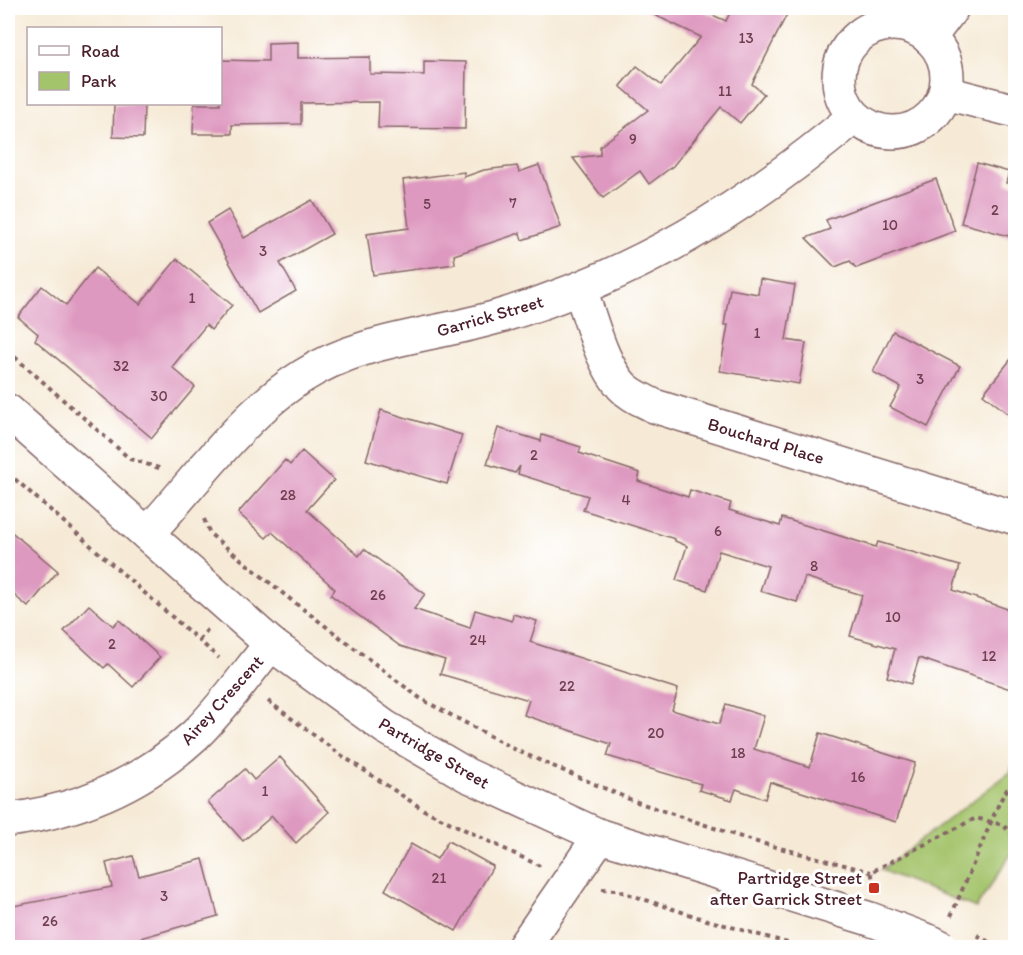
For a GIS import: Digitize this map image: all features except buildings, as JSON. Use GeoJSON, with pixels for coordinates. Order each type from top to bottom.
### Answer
{"type":"FeatureCollection","features":[{"type":"Feature","properties":{"kind":"street"},"geometry":{"type":"LineString","coordinates":[[929,38],[952,8]]}},
{"type":"Feature","properties":{"kind":"street"},"geometry":{"type":"LineString","coordinates":[[890,24],[911,27],[929,38],[942,53],[947,73],[946,93],[935,113],[918,127],[896,133],[873,129],[854,117],[843,100],[838,79],[842,59],[853,41],[870,29],[890,24]]}},
{"type":"Feature","properties":{"kind":"street"},"geometry":{"type":"LineString","coordinates":[[946,93],[1016,111]]}},
{"type":"Feature","properties":{"kind":"street","name":"Garrick Street"},"geometry":{"type":"LineString","coordinates":[[147,534],[260,408],[303,376],[353,351],[496,317],[580,290],[618,273],[727,214],[794,168],[854,117]]}},
{"type":"Feature","properties":{"kind":"street","name":"Bouchard Place"},"geometry":{"type":"LineString","coordinates":[[580,290],[609,364],[621,385],[630,394],[654,406],[1016,518]]}},
{"type":"Feature","properties":{"kind":"street","name":"Partridge Street"},"geometry":{"type":"LineString","coordinates":[[8,411],[272,644],[385,727],[467,775],[600,836],[941,939]]}},
{"type":"Feature","properties":{"kind":"street","name":"Airey Crescent"},"geometry":{"type":"LineString","coordinates":[[8,820],[39,816],[98,799],[151,771],[196,734],[272,644]]}},
{"type":"Feature","properties":{"kind":"street"},"geometry":{"type":"LineString","coordinates":[[523,948],[600,836]]}},
{"type":"Feature","properties":{"kind":"path"},"geometry":{"type":"LineString","coordinates":[[8,351],[130,459],[168,471],[196,499],[210,534],[286,596],[421,699],[518,751],[634,801],[753,841],[871,872],[976,818],[1003,825],[1016,838]]}},
{"type":"Feature","properties":{"kind":"path"},"geometry":{"type":"LineString","coordinates":[[941,939],[991,822],[1016,775]]}},
{"type":"Feature","properties":{"kind":"path"},"geometry":{"type":"LineString","coordinates":[[522,857],[583,888],[616,890],[700,918],[806,948]]}},
{"type":"Feature","properties":{"kind":"path"},"geometry":{"type":"LineString","coordinates":[[871,872],[877,892]]}},
{"type":"Feature","properties":{"kind":"path"},"geometry":{"type":"LineString","coordinates":[[1016,886],[1012,903],[1016,916]]}},
{"type":"Feature","properties":{"kind":"path"},"geometry":{"type":"LineString","coordinates":[[977,935],[999,948]]}},
{"type":"Feature","properties":{"kind":"green space"},"geometry":{"type":"Polygon","coordinates":[[[1015,763],[1015,848],[976,908],[881,870],[1009,773],[1015,763]]]}},
{"type":"Feature","properties":{"kind":"place","name":"Partridge Street after Garrick Street"},"geometry":{"type":"Point","coordinates":[874,888]}}]}
